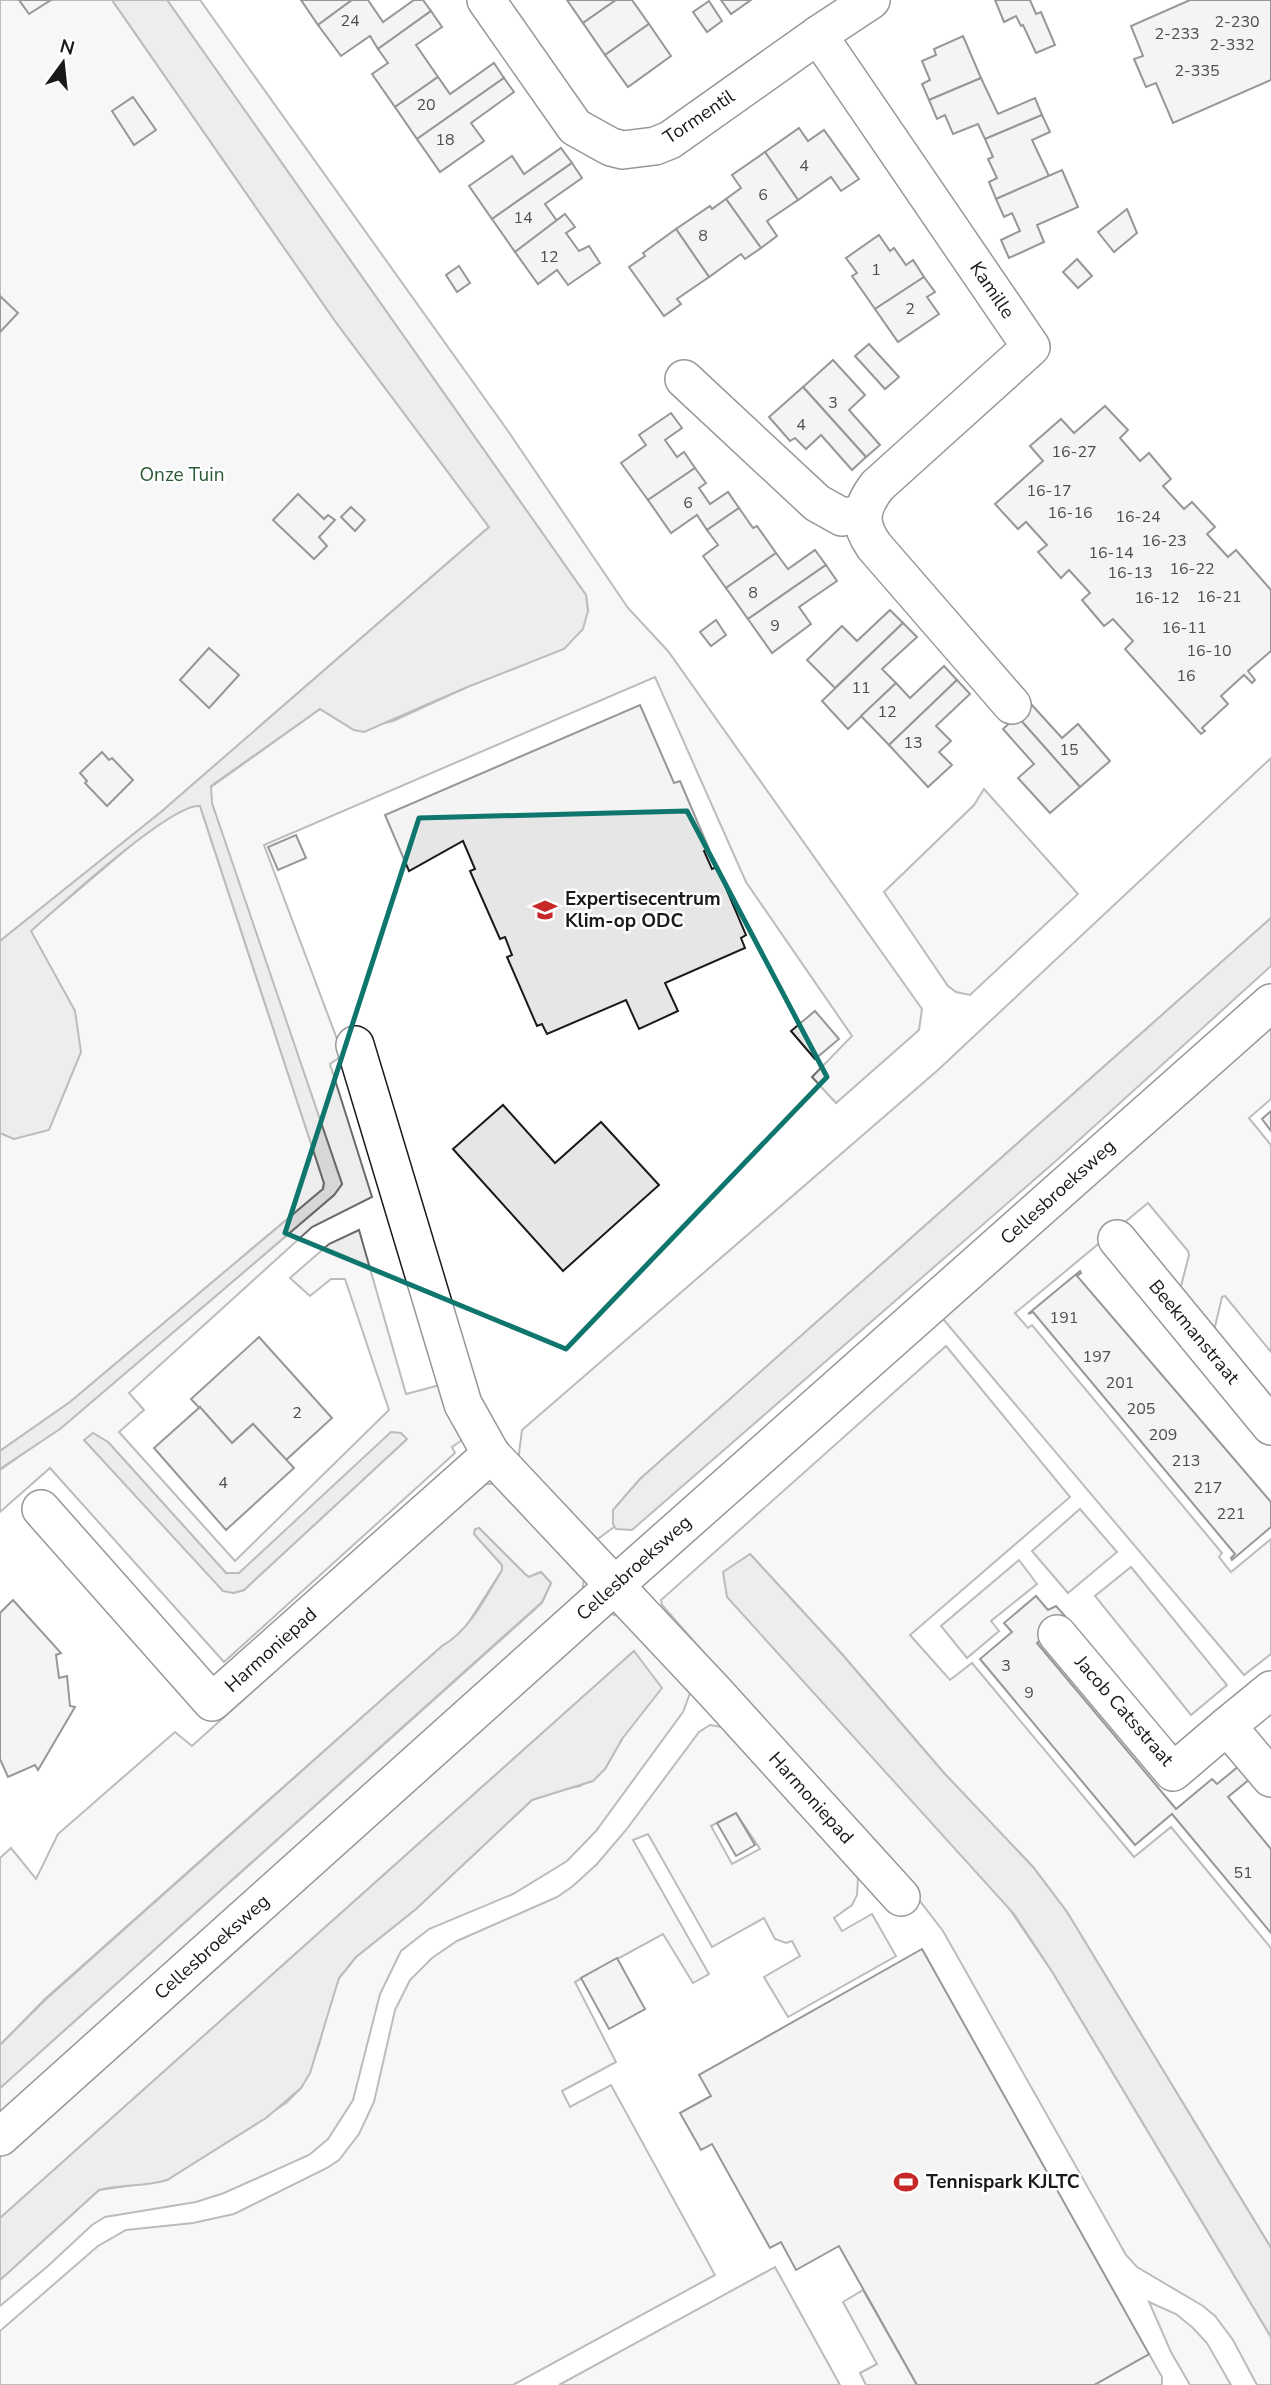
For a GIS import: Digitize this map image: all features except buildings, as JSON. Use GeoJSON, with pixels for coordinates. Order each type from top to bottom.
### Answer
{"type":"FeatureCollection","features":[{"type":"Feature","properties":{"kind":"street","name":"Tormentil"},"geometry":{"type":"LineString","coordinates":[[486,0],[575,127],[611,147],[623,150],[647,148],[670,140],[871,0]]}},
{"type":"Feature","properties":{"kind":"street","name":"Kamille"},"geometry":{"type":"LineString","coordinates":[[818,35],[1031,347],[877,486],[867,499],[863,514]]}},
{"type":"Feature","properties":{"kind":"street"},"geometry":{"type":"LineString","coordinates":[[684,379],[817,503],[842,517],[863,514],[865,532],[874,546],[1012,705]]}},
{"type":"Feature","properties":{"kind":"street","name":"Cellesbroeksweg"},"geometry":{"type":"LineString","coordinates":[[0,2137],[614,1586],[1271,1003]]}},
{"type":"Feature","properties":{"kind":"street","name":"Harmoniepad"},"geometry":{"type":"LineString","coordinates":[[355,1045],[463,1404],[491,1454],[714,1691],[901,1897]]}},
{"type":"Feature","properties":{"kind":"street","name":"Beekmanstraat"},"geometry":{"type":"LineString","coordinates":[[1117,1239],[1271,1426]]}},
{"type":"Feature","properties":{"kind":"street","name":"Harmoniepad"},"geometry":{"type":"LineString","coordinates":[[41,1509],[212,1702],[491,1454]]}},
{"type":"Feature","properties":{"kind":"street","name":"Jacob Catsstraat"},"geometry":{"type":"LineString","coordinates":[[1056,1633],[1173,1772],[1271,1690]]}},
{"type":"Feature","properties":{"kind":"street"},"geometry":{"type":"LineString","coordinates":[[1227,1726],[1271,1777]]}},
{"type":"Feature","properties":{"kind":"highlighted area"},"geometry":{"type":"Polygon","coordinates":[[[687,811],[827,1077],[566,1349],[285,1233],[419,818],[687,811]]]}},
{"type":"Feature","properties":{"kind":"shaded area","name":"Onze Tuin"},"geometry":{"type":"Polygon","coordinates":[[[0,0],[112,0],[335,321],[489,527],[161,812],[0,941],[0,0]]]}},
{"type":"Feature","properties":{"kind":"shaded area"},"geometry":{"type":"Polygon","coordinates":[[[112,0],[167,0],[586,595],[588,611],[583,629],[564,649],[364,732],[354,730],[320,709],[211,786],[212,803],[342,1184],[334,1195],[60,1429],[0,1469],[0,1451],[70,1402],[323,1189],[324,1183],[200,806],[186,809],[141,838],[31,931],[75,1011],[81,1052],[49,1130],[14,1139],[0,1133],[0,941],[161,812],[489,527],[335,321],[112,0]]]}},
{"type":"Feature","properties":{"kind":"shaded area"},"geometry":{"type":"Polygon","coordinates":[[[167,0],[200,0],[508,431],[628,608],[668,651],[922,1009],[919,1030],[836,1103],[812,1077],[852,1036],[746,882],[655,677],[264,845],[343,1055],[330,1064],[372,1197],[312,1227],[129,1393],[144,1410],[119,1432],[235,1561],[389,1410],[345,1279],[331,1279],[310,1296],[290,1278],[329,1244],[359,1230],[406,1394],[440,1385],[465,1438],[452,1447],[455,1453],[224,1662],[50,1468],[0,1512],[0,1470],[68,1422],[334,1195],[342,1184],[211,803],[211,787],[320,709],[354,730],[393,721],[465,688],[588,611],[586,595],[167,0]],[[406,1440],[240,1573],[226,1573],[108,1442],[233,1593],[244,1590],[406,1440]]]}},
{"type":"Feature","properties":{"kind":"shaded area"},"geometry":{"type":"Polygon","coordinates":[[[1271,758],[1271,918],[640,1479],[613,1510],[614,1527],[591,1544],[518,1461],[522,1430],[938,1070],[1271,758]]]}},
{"type":"Feature","properties":{"kind":"shaded area"},"geometry":{"type":"Polygon","coordinates":[[[984,789],[1078,894],[970,995],[956,992],[948,986],[884,892],[974,805],[984,789]]]}},
{"type":"Feature","properties":{"kind":"shaded area"},"geometry":{"type":"Polygon","coordinates":[[[194,805],[200,806],[324,1183],[323,1189],[70,1402],[0,1451],[0,1133],[14,1139],[75,1011],[30,931],[142,836],[194,805]]]}},
{"type":"Feature","properties":{"kind":"shaded area"},"geometry":{"type":"Polygon","coordinates":[[[1271,918],[1271,966],[1057,1160],[632,1530],[616,1529],[613,1524],[613,1510],[640,1479],[1271,918]]]}},
{"type":"Feature","properties":{"kind":"shaded area"},"geometry":{"type":"Polygon","coordinates":[[[1271,1020],[1271,1099],[1249,1118],[1271,1145],[1271,1352],[1225,1296],[1222,1297],[1214,1331],[1179,1294],[1188,1251],[1148,1203],[1015,1313],[1028,1328],[1032,1325],[1222,1553],[1219,1557],[1231,1572],[1271,1539],[1271,1654],[1244,1675],[938,1313],[1271,1020]]]}},
{"type":"Feature","properties":{"kind":"shaded area"},"geometry":{"type":"Polygon","coordinates":[[[946,1346],[1070,1497],[910,1635],[950,1680],[972,1663],[1134,1857],[1171,1827],[1271,1948],[1271,2248],[1067,1912],[1033,1867],[944,1773],[841,1653],[750,1554],[1013,1914],[1053,1973],[1271,2337],[1271,2385],[1257,2385],[1233,2340],[1215,2316],[1137,2267],[1126,2255],[943,1931],[905,1882],[662,1605],[661,1600],[946,1346]]]}},
{"type":"Feature","properties":{"kind":"shaded area"},"geometry":{"type":"Polygon","coordinates":[[[391,1432],[401,1433],[407,1439],[244,1590],[233,1593],[223,1591],[84,1440],[93,1433],[108,1442],[226,1573],[239,1573],[391,1432]]]}},
{"type":"Feature","properties":{"kind":"shaded area"},"geometry":{"type":"Polygon","coordinates":[[[486,1484],[496,1484],[584,1578],[582,1594],[0,2117],[0,2088],[542,1603],[551,1583],[541,1572],[529,1577],[525,1574],[479,1528],[474,1534],[502,1565],[502,1570],[467,1625],[45,1999],[0,2045],[0,1858],[11,1848],[36,1879],[58,1834],[175,1732],[192,1746],[478,1488],[486,1484]]]}},
{"type":"Feature","properties":{"kind":"shaded area"},"geometry":{"type":"Polygon","coordinates":[[[1080,1509],[1117,1552],[1068,1593],[1032,1551],[1080,1509]]]}},
{"type":"Feature","properties":{"kind":"shaded area"},"geometry":{"type":"Polygon","coordinates":[[[479,1528],[525,1574],[529,1577],[541,1572],[551,1583],[542,1602],[0,2088],[0,2045],[45,2000],[469,1622],[502,1570],[502,1565],[474,1534],[475,1529],[479,1528]]]}},
{"type":"Feature","properties":{"kind":"shaded area"},"geometry":{"type":"Polygon","coordinates":[[[750,1554],[841,1653],[944,1773],[1033,1867],[1067,1912],[1271,2248],[1271,2337],[1053,1973],[1014,1914],[727,1597],[723,1572],[750,1554]]]}},
{"type":"Feature","properties":{"kind":"shaded area"},"geometry":{"type":"Polygon","coordinates":[[[1019,1560],[1037,1584],[991,1621],[999,1631],[967,1658],[941,1626],[1019,1560]]]}},
{"type":"Feature","properties":{"kind":"shaded area"},"geometry":{"type":"Polygon","coordinates":[[[1131,1567],[1227,1685],[1191,1715],[1095,1596],[1131,1567]]]}},
{"type":"Feature","properties":{"kind":"shaded area"},"geometry":{"type":"Polygon","coordinates":[[[605,1612],[631,1620],[692,1688],[683,1712],[596,1831],[567,1861],[513,1894],[429,1929],[401,1951],[380,1994],[353,2100],[328,2139],[309,2155],[224,2193],[196,2202],[105,2217],[92,2225],[0,2306],[0,2280],[99,2190],[167,2180],[286,2103],[301,2088],[319,2045],[339,1978],[356,1957],[416,1909],[532,1800],[580,1786],[605,1769],[622,1739],[633,1652],[0,2218],[0,2157],[605,1612]]]}},
{"type":"Feature","properties":{"kind":"shaded area"},"geometry":{"type":"Polygon","coordinates":[[[634,1651],[662,1688],[622,1739],[605,1769],[593,1781],[532,1800],[416,1909],[356,1957],[339,1978],[310,2073],[301,2088],[266,2118],[167,2180],[99,2190],[0,2280],[0,2218],[634,1651]]]}},
{"type":"Feature","properties":{"kind":"shaded area"},"geometry":{"type":"Polygon","coordinates":[[[710,1725],[727,1728],[853,1869],[858,1878],[857,1895],[852,1905],[834,1918],[842,1931],[872,1914],[896,1956],[788,2017],[764,1977],[800,1956],[792,1941],[786,1943],[775,1939],[764,1918],[712,1947],[648,1834],[633,1840],[709,1974],[693,1983],[663,1934],[575,1982],[616,2062],[562,2091],[570,2107],[611,2085],[715,2275],[513,2385],[0,2385],[0,2331],[98,2246],[126,2230],[193,2223],[234,2214],[339,2160],[359,2134],[374,2102],[395,2010],[410,1980],[432,1958],[457,1941],[557,1897],[573,1886],[597,1864],[626,1830],[699,1732],[710,1725]],[[736,1813],[711,1826],[732,1864],[760,1849],[736,1813]]]}},
{"type":"Feature","properties":{"kind":"shaded area"},"geometry":{"type":"Polygon","coordinates":[[[775,2267],[840,2385],[559,2385],[775,2267]]]}},
{"type":"Feature","properties":{"kind":"shaded area"},"geometry":{"type":"Polygon","coordinates":[[[863,2290],[917,2385],[866,2385],[860,2373],[877,2364],[843,2302],[863,2290]]]}},
{"type":"Feature","properties":{"kind":"shaded area"},"geometry":{"type":"Polygon","coordinates":[[[1149,2302],[1176,2314],[1192,2327],[1207,2343],[1231,2385],[1190,2385],[1171,2352],[1149,2302]]]}},
{"type":"Feature","properties":{"kind":"shaded area"},"geometry":{"type":"Polygon","coordinates":[[[1149,2354],[1162,2377],[1162,2385],[1094,2385],[1149,2354]]]}},
{"type":"Feature","properties":{"kind":"place","name":"Expertisecentrum Klim-op ODC"},"geometry":{"type":"Point","coordinates":[545,910]}},
{"type":"Feature","properties":{"kind":"place","name":"Tennispark KJLTC"},"geometry":{"type":"Point","coordinates":[906,2182]}}]}
